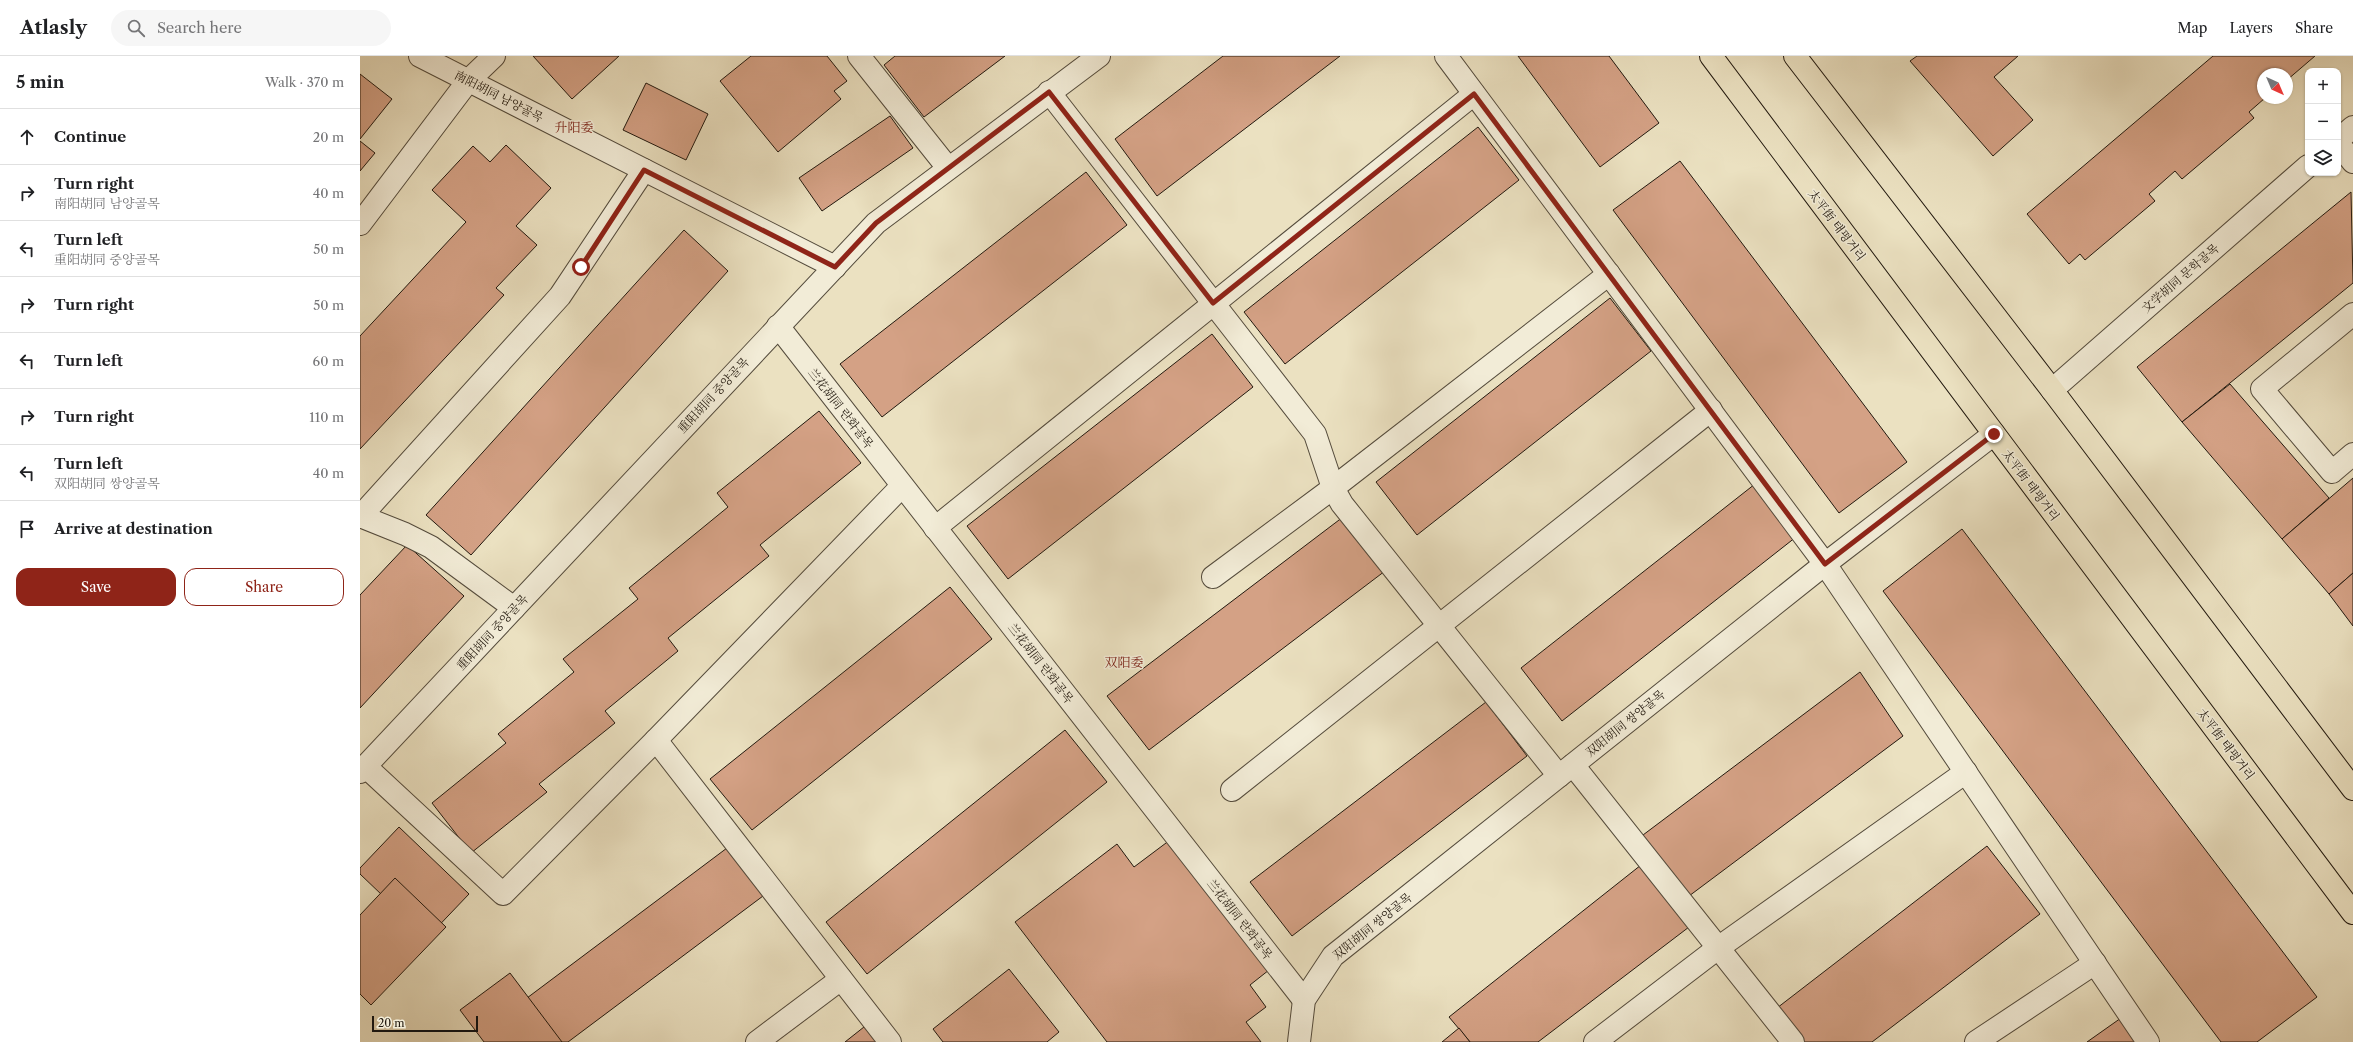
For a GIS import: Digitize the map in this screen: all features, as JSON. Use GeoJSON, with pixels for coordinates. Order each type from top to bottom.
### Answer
{"type":"FeatureCollection","features":[{"type":"Feature","properties":{"kind":"main road","name":"太平街 태평거리"},"geometry":{"type":"LineString","coordinates":[[1711,56],[2353,913]]}},
{"type":"Feature","properties":{"kind":"main road"},"geometry":{"type":"LineString","coordinates":[[1795,56],[2052,390],[2353,789]]}},
{"type":"Feature","properties":{"kind":"street","name":"南阳胡同 남양골목"},"geometry":{"type":"LineString","coordinates":[[420,56],[835,267]]}},
{"type":"Feature","properties":{"kind":"street"},"geometry":{"type":"LineString","coordinates":[[360,224],[468,81],[494,56]]}},
{"type":"Feature","properties":{"kind":"street"},"geometry":{"type":"LineString","coordinates":[[859,56],[948,168]]}},
{"type":"Feature","properties":{"kind":"street","name":"重阳胡同 중양골목"},"geometry":{"type":"LineString","coordinates":[[363,769],[876,223],[1099,56]]}},
{"type":"Feature","properties":{"kind":"street"},"geometry":{"type":"LineString","coordinates":[[1446,56],[1825,564],[2148,1042]]}},
{"type":"Feature","properties":{"kind":"street"},"geometry":{"type":"LineString","coordinates":[[1049,92],[1315,434],[1333,488],[1342,504],[1439,626],[1566,770],[1718,948],[1784,1039]]}},
{"type":"Feature","properties":{"kind":"street"},"geometry":{"type":"LineString","coordinates":[[935,528],[1474,94]]}},
{"type":"Feature","properties":{"kind":"street"},"geometry":{"type":"LineString","coordinates":[[2340,140],[2353,127]]}},
{"type":"Feature","properties":{"kind":"street"},"geometry":{"type":"LineString","coordinates":[[2341,146],[2353,162]]}},
{"type":"Feature","properties":{"kind":"street","name":"文学胡同 문학골목"},"geometry":{"type":"LineString","coordinates":[[2052,390],[2305,169]]}},
{"type":"Feature","properties":{"kind":"street"},"geometry":{"type":"LineString","coordinates":[[514,608],[431,547],[405,534],[360,516],[560,296],[644,170]]}},
{"type":"Feature","properties":{"kind":"street"},"geometry":{"type":"LineString","coordinates":[[1213,577],[1333,488],[1609,274]]}},
{"type":"Feature","properties":{"kind":"street"},"geometry":{"type":"LineString","coordinates":[[2353,314],[2262,389],[2332,472],[2353,454]]}},
{"type":"Feature","properties":{"kind":"street","name":"兰花胡同 란화골목"},"geometry":{"type":"LineString","coordinates":[[778,326],[1304,1000]]}},
{"type":"Feature","properties":{"kind":"street"},"geometry":{"type":"LineString","coordinates":[[1232,790],[1711,410]]}},
{"type":"Feature","properties":{"kind":"street","name":"双阳胡同 쌍양골목"},"geometry":{"type":"LineString","coordinates":[[1299,1042],[1304,1000],[1332,956],[1825,564],[1994,434]]}},
{"type":"Feature","properties":{"kind":"street"},"geometry":{"type":"LineString","coordinates":[[363,769],[503,894],[656,740],[902,486]]}},
{"type":"Feature","properties":{"kind":"street"},"geometry":{"type":"LineString","coordinates":[[656,740],[890,1042]]}},
{"type":"Feature","properties":{"kind":"street"},"geometry":{"type":"LineString","coordinates":[[1595,1042],[1718,948],[1966,772]]}},
{"type":"Feature","properties":{"kind":"street"},"geometry":{"type":"LineString","coordinates":[[1976,1042],[2095,963]]}},
{"type":"Feature","properties":{"kind":"street"},"geometry":{"type":"LineString","coordinates":[[757,1042],[841,978]]}},
{"type":"Feature","properties":{"kind":"building"},"geometry":{"type":"Polygon","coordinates":[[[533,56],[619,56],[572,99],[533,56]]]}},
{"type":"Feature","properties":{"kind":"building"},"geometry":{"type":"Polygon","coordinates":[[[751,56],[827,56],[847,81],[834,91],[841,99],[778,152],[720,81],[751,56]]]}},
{"type":"Feature","properties":{"kind":"building"},"geometry":{"type":"Polygon","coordinates":[[[895,56],[1005,56],[924,117],[884,65],[895,56]]]}},
{"type":"Feature","properties":{"kind":"building"},"geometry":{"type":"Polygon","coordinates":[[[1223,56],[1340,56],[1157,196],[1115,139],[1223,56]]]}},
{"type":"Feature","properties":{"kind":"building"},"geometry":{"type":"Polygon","coordinates":[[[1518,56],[1609,56],[1659,123],[1600,167],[1518,56]]]}},
{"type":"Feature","properties":{"kind":"building"},"geometry":{"type":"Polygon","coordinates":[[[1917,56],[2018,56],[1994,77],[2033,120],[1993,156],[1910,61],[1917,56]]]}},
{"type":"Feature","properties":{"kind":"building"},"geometry":{"type":"Polygon","coordinates":[[[2213,56],[2315,56],[2293,75],[2293,68],[2257,68],[2258,104],[2249,112],[2254,118],[2182,179],[2175,171],[2149,194],[2155,201],[2085,260],[2080,254],[2069,264],[2027,214],[2213,56]]]}},
{"type":"Feature","properties":{"kind":"building"},"geometry":{"type":"Polygon","coordinates":[[[360,74],[392,99],[360,139],[360,74]]]}},
{"type":"Feature","properties":{"kind":"building"},"geometry":{"type":"Polygon","coordinates":[[[646,83],[708,114],[686,160],[623,130],[646,83]]]}},
{"type":"Feature","properties":{"kind":"building"},"geometry":{"type":"Polygon","coordinates":[[[890,116],[913,148],[822,211],[799,178],[890,116]]]}},
{"type":"Feature","properties":{"kind":"building"},"geometry":{"type":"Polygon","coordinates":[[[1478,127],[1519,180],[1285,364],[1244,312],[1478,127]]]}},
{"type":"Feature","properties":{"kind":"building"},"geometry":{"type":"Polygon","coordinates":[[[360,141],[375,153],[360,171],[360,141]]]}},
{"type":"Feature","properties":{"kind":"building"},"geometry":{"type":"Polygon","coordinates":[[[506,145],[551,188],[516,226],[537,245],[496,288],[504,295],[360,449],[360,336],[466,222],[432,190],[473,146],[490,162],[506,145]]]}},
{"type":"Feature","properties":{"kind":"building"},"geometry":{"type":"Polygon","coordinates":[[[1680,161],[1907,462],[1839,513],[1613,210],[1680,161]]]}},
{"type":"Feature","properties":{"kind":"building"},"geometry":{"type":"Polygon","coordinates":[[[1086,172],[1127,225],[882,417],[840,364],[1086,172]]]}},
{"type":"Feature","properties":{"kind":"building"},"geometry":{"type":"Polygon","coordinates":[[[2351,192],[2353,283],[2182,422],[2137,367],[2351,192]]]}},
{"type":"Feature","properties":{"kind":"building"},"geometry":{"type":"Polygon","coordinates":[[[684,230],[728,271],[471,555],[426,515],[684,230]]]}},
{"type":"Feature","properties":{"kind":"building"},"geometry":{"type":"Polygon","coordinates":[[[1610,298],[1651,351],[1417,535],[1376,482],[1610,298]]]}},
{"type":"Feature","properties":{"kind":"building"},"geometry":{"type":"Polygon","coordinates":[[[1212,334],[1253,387],[1008,579],[967,526],[1212,334]]]}},
{"type":"Feature","properties":{"kind":"building"},"geometry":{"type":"Polygon","coordinates":[[[2230,384],[2329,498],[2282,539],[2182,422],[2230,384]]]}},
{"type":"Feature","properties":{"kind":"building"},"geometry":{"type":"Polygon","coordinates":[[[819,411],[861,463],[760,545],[769,556],[668,638],[678,651],[605,711],[615,723],[539,784],[547,792],[471,853],[432,803],[506,743],[498,734],[574,672],[563,659],[638,599],[629,588],[728,507],[717,493],[819,411]]]}},
{"type":"Feature","properties":{"kind":"building"},"geometry":{"type":"Polygon","coordinates":[[[2353,478],[2353,573],[2329,594],[2282,539],[2353,478]]]}},
{"type":"Feature","properties":{"kind":"building"},"geometry":{"type":"Polygon","coordinates":[[[1755,484],[1796,537],[1562,721],[1521,668],[1755,484]]]}},
{"type":"Feature","properties":{"kind":"building"},"geometry":{"type":"Polygon","coordinates":[[[1343,517],[1385,571],[1149,750],[1107,696],[1343,517]]]}},
{"type":"Feature","properties":{"kind":"building"},"geometry":{"type":"Polygon","coordinates":[[[1962,529],[2317,997],[2257,1042],[2221,1042],[1883,591],[1962,529]]]}},
{"type":"Feature","properties":{"kind":"building"},"geometry":{"type":"Polygon","coordinates":[[[407,545],[464,596],[360,708],[360,595],[407,545]]]}},
{"type":"Feature","properties":{"kind":"building"},"geometry":{"type":"Polygon","coordinates":[[[2353,573],[2353,626],[2329,594],[2353,573]]]}},
{"type":"Feature","properties":{"kind":"building"},"geometry":{"type":"Polygon","coordinates":[[[950,587],[992,639],[752,830],[710,779],[950,587]]]}},
{"type":"Feature","properties":{"kind":"building"},"geometry":{"type":"Polygon","coordinates":[[[1860,672],[1903,736],[1685,899],[1639,838],[1860,672]]]}},
{"type":"Feature","properties":{"kind":"building"},"geometry":{"type":"Polygon","coordinates":[[[1486,702],[1527,756],[1292,936],[1250,882],[1486,702]]]}},
{"type":"Feature","properties":{"kind":"building"},"geometry":{"type":"Polygon","coordinates":[[[1065,730],[1107,782],[867,974],[826,922],[1065,730]]]}},
{"type":"Feature","properties":{"kind":"building"},"geometry":{"type":"Polygon","coordinates":[[[399,827],[469,894],[427,938],[360,874],[360,868],[399,827]]]}},
{"type":"Feature","properties":{"kind":"building"},"geometry":{"type":"Polygon","coordinates":[[[1170,840],[1269,970],[1250,985],[1266,1007],[1246,1022],[1261,1042],[1107,1042],[1015,922],[1117,844],[1134,867],[1170,840]]]}},
{"type":"Feature","properties":{"kind":"building"},"geometry":{"type":"Polygon","coordinates":[[[1987,846],[2040,914],[1872,1042],[1804,1042],[1777,1008],[1987,846]]]}},
{"type":"Feature","properties":{"kind":"building"},"geometry":{"type":"Polygon","coordinates":[[[727,848],[763,896],[568,1042],[485,1042],[479,1034],[727,848]]]}},
{"type":"Feature","properties":{"kind":"building"},"geometry":{"type":"Polygon","coordinates":[[[1641,865],[1689,927],[1538,1042],[1470,1042],[1449,1017],[1641,865]]]}},
{"type":"Feature","properties":{"kind":"building"},"geometry":{"type":"Polygon","coordinates":[[[395,878],[446,927],[371,1005],[360,994],[360,915],[395,878]]]}},
{"type":"Feature","properties":{"kind":"building"},"geometry":{"type":"Polygon","coordinates":[[[1009,969],[1059,1032],[1047,1042],[943,1042],[933,1029],[1009,969]]]}},
{"type":"Feature","properties":{"kind":"building"},"geometry":{"type":"Polygon","coordinates":[[[510,973],[562,1042],[484,1042],[460,1010],[510,973]]]}},
{"type":"Feature","properties":{"kind":"building"},"geometry":{"type":"Polygon","coordinates":[[[2121,1018],[2139,1042],[2087,1042],[2121,1018]]]}},
{"type":"Feature","properties":{"kind":"building"},"geometry":{"type":"Polygon","coordinates":[[[869,1023],[884,1042],[845,1042],[869,1023]]]}},
{"type":"Feature","properties":{"kind":"building"},"geometry":{"type":"Polygon","coordinates":[[[1459,1028],[1470,1042],[1442,1042],[1459,1028]]]}},
{"type":"Feature","properties":{"kind":"district","name":"升阳委"},"geometry":{"type":"Point","coordinates":[574,127]}},
{"type":"Feature","properties":{"kind":"district","name":"双阳委"},"geometry":{"type":"Point","coordinates":[1124,662]}},
{"type":"Feature","properties":{"kind":"route"},"geometry":{"type":"LineString","coordinates":[[581,267],[644,170],[835,267],[876,223],[1049,92],[1213,303],[1474,94],[1825,564],[1994,434]]}}]}
